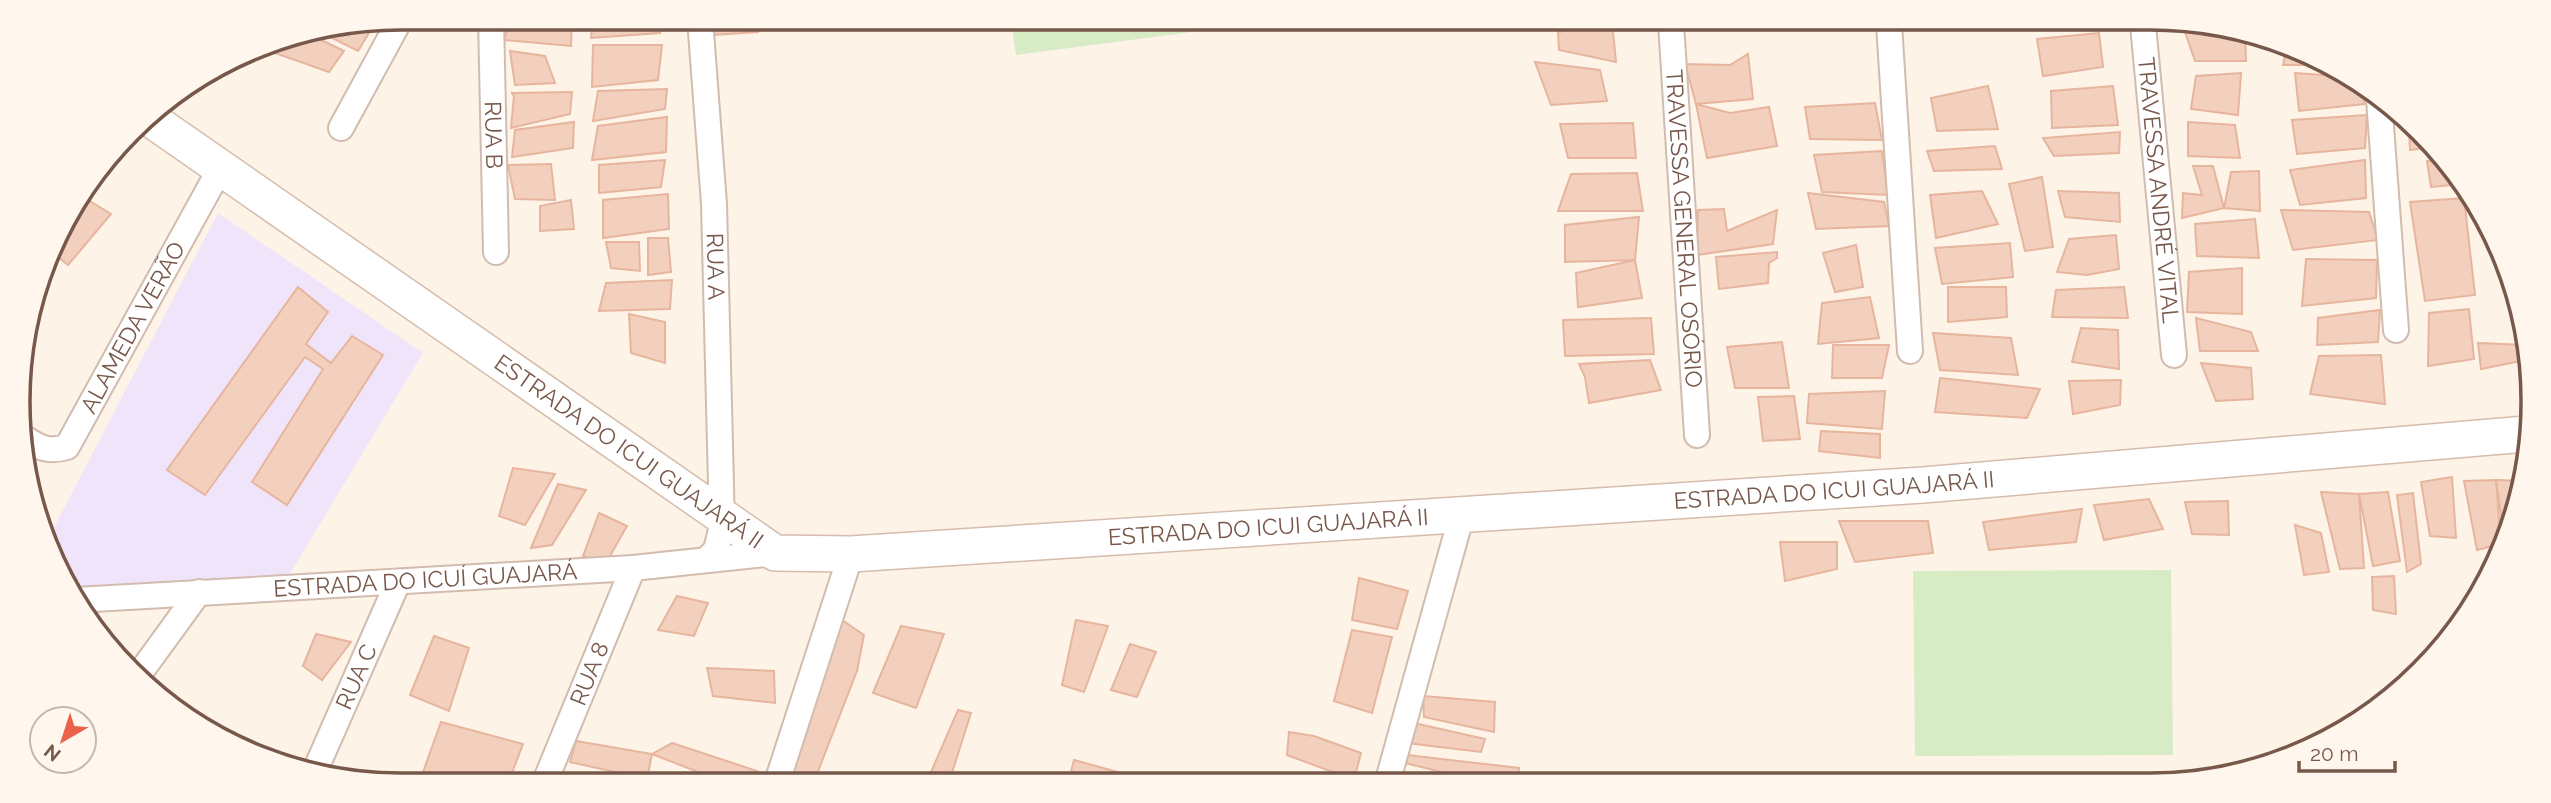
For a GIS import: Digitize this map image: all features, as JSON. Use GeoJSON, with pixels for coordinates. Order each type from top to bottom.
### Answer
{"type":"FeatureCollection","features":[{"type":"Feature","properties":{"kind":"main road","name":"ESTRADA DO ICUI GUAJARÁ II"},"geometry":{"type":"LineString","coordinates":[[156,122],[775,553],[851,554],[1923,485],[2519,435]]}},
{"type":"Feature","properties":{"kind":"street"},"geometry":{"type":"LineString","coordinates":[[341,128],[394,30]]}},
{"type":"Feature","properties":{"kind":"street","name":"RUA B"},"geometry":{"type":"LineString","coordinates":[[491,30],[496,252]]}},
{"type":"Feature","properties":{"kind":"street","name":"RUA A"},"geometry":{"type":"LineString","coordinates":[[701,30],[715,204],[722,526],[720,542],[706,560]]}},
{"type":"Feature","properties":{"kind":"street","name":"TRAVESSA GENERAL OSÓRIO"},"geometry":{"type":"LineString","coordinates":[[1671,30],[1697,435]]}},
{"type":"Feature","properties":{"kind":"street"},"geometry":{"type":"LineString","coordinates":[[1889,30],[1910,351]]}},
{"type":"Feature","properties":{"kind":"street","name":"TRAVESSA ANDRÉ VITAL"},"geometry":{"type":"LineString","coordinates":[[2143,30],[2174,355]]}},
{"type":"Feature","properties":{"kind":"street"},"geometry":{"type":"LineString","coordinates":[[2380,110],[2396,330]]}},
{"type":"Feature","properties":{"kind":"street","name":"ALAMEDA VERÃO"},"geometry":{"type":"LineString","coordinates":[[32,443],[39,448],[55,451],[67,447],[221,167]]}},
{"type":"Feature","properties":{"kind":"street"},"geometry":{"type":"LineString","coordinates":[[1390,773],[1462,514]]}},
{"type":"Feature","properties":{"kind":"street","name":"ESTRADA DO ICUÍ GUAJARÁ"},"geometry":{"type":"LineString","coordinates":[[87,599],[633,568],[775,553]]}},
{"type":"Feature","properties":{"kind":"street"},"geometry":{"type":"LineString","coordinates":[[780,773],[851,554]]}},
{"type":"Feature","properties":{"kind":"street","name":"RUA 8"},"geometry":{"type":"LineString","coordinates":[[548,773],[633,568]]}},
{"type":"Feature","properties":{"kind":"street","name":"RUA C"},"geometry":{"type":"LineString","coordinates":[[318,764],[398,582]]}},
{"type":"Feature","properties":{"kind":"street"},"geometry":{"type":"LineString","coordinates":[[144,669],[199,592]]}},
{"type":"Feature","properties":{"kind":"shaded area"},"geometry":{"type":"Polygon","coordinates":[[[218,213],[423,353],[288,577],[84,594],[53,530],[218,213]]]}},
{"type":"Feature","properties":{"kind":"green space"},"geometry":{"type":"Polygon","coordinates":[[[1012,30],[1206,30],[1016,55],[1012,30]]]}},
{"type":"Feature","properties":{"kind":"green space"},"geometry":{"type":"Polygon","coordinates":[[[2171,570],[2173,755],[1915,756],[1913,571],[2171,570]]]}},
{"type":"Feature","properties":{"kind":"building"},"geometry":{"type":"Polygon","coordinates":[[[507,30],[572,30],[571,46],[504,40],[507,30]]]}},
{"type":"Feature","properties":{"kind":"building"},"geometry":{"type":"Polygon","coordinates":[[[592,30],[660,30],[660,33],[591,38],[592,30]]]}},
{"type":"Feature","properties":{"kind":"building"},"geometry":{"type":"Polygon","coordinates":[[[713,30],[758,30],[758,32],[713,35],[713,30]]]}},
{"type":"Feature","properties":{"kind":"building"},"geometry":{"type":"Polygon","coordinates":[[[1613,30],[1616,62],[1559,50],[1558,32],[1613,30]]]}},
{"type":"Feature","properties":{"kind":"building"},"geometry":{"type":"Polygon","coordinates":[[[370,32],[358,51],[330,37],[370,32]]]}},
{"type":"Feature","properties":{"kind":"building"},"geometry":{"type":"Polygon","coordinates":[[[2185,32],[2245,42],[2246,61],[2195,61],[2185,32]]]}},
{"type":"Feature","properties":{"kind":"building"},"geometry":{"type":"Polygon","coordinates":[[[2099,33],[2103,67],[2043,76],[2037,39],[2099,33]]]}},
{"type":"Feature","properties":{"kind":"building"},"geometry":{"type":"Polygon","coordinates":[[[319,39],[344,51],[329,72],[273,52],[319,39]]]}},
{"type":"Feature","properties":{"kind":"building"},"geometry":{"type":"Polygon","coordinates":[[[593,45],[662,45],[658,80],[592,87],[593,45]]]}},
{"type":"Feature","properties":{"kind":"building"},"geometry":{"type":"Polygon","coordinates":[[[510,51],[545,56],[555,83],[515,85],[510,51]]]}},
{"type":"Feature","properties":{"kind":"building"},"geometry":{"type":"Polygon","coordinates":[[[1748,54],[1753,99],[1696,104],[1685,64],[1730,65],[1748,54]]]}},
{"type":"Feature","properties":{"kind":"building"},"geometry":{"type":"Polygon","coordinates":[[[2285,55],[2307,65],[2283,65],[2285,55]]]}},
{"type":"Feature","properties":{"kind":"building"},"geometry":{"type":"Polygon","coordinates":[[[1535,62],[1600,70],[1607,101],[1551,105],[1535,62]]]}},
{"type":"Feature","properties":{"kind":"building"},"geometry":{"type":"Polygon","coordinates":[[[2241,73],[2238,115],[2191,109],[2196,76],[2241,73]]]}},
{"type":"Feature","properties":{"kind":"building"},"geometry":{"type":"Polygon","coordinates":[[[2295,73],[2327,75],[2363,98],[2364,104],[2299,111],[2295,73]]]}},
{"type":"Feature","properties":{"kind":"building"},"geometry":{"type":"Polygon","coordinates":[[[1988,86],[1998,129],[1937,131],[1931,98],[1988,86]]]}},
{"type":"Feature","properties":{"kind":"building"},"geometry":{"type":"Polygon","coordinates":[[[2113,86],[2118,125],[2052,128],[2051,91],[2113,86]]]}},
{"type":"Feature","properties":{"kind":"building"},"geometry":{"type":"Polygon","coordinates":[[[667,89],[665,109],[593,121],[598,91],[667,89]]]}},
{"type":"Feature","properties":{"kind":"building"},"geometry":{"type":"Polygon","coordinates":[[[572,92],[570,114],[511,128],[512,93],[572,92]]]}},
{"type":"Feature","properties":{"kind":"building"},"geometry":{"type":"Polygon","coordinates":[[[1875,103],[1882,140],[1810,139],[1805,107],[1875,103]]]}},
{"type":"Feature","properties":{"kind":"building"},"geometry":{"type":"Polygon","coordinates":[[[1696,104],[1730,113],[1769,107],[1777,146],[1707,158],[1696,104]]]}},
{"type":"Feature","properties":{"kind":"building"},"geometry":{"type":"Polygon","coordinates":[[[2367,115],[2365,148],[2297,154],[2292,120],[2367,115]]]}},
{"type":"Feature","properties":{"kind":"building"},"geometry":{"type":"Polygon","coordinates":[[[667,117],[666,152],[592,160],[598,126],[667,117]]]}},
{"type":"Feature","properties":{"kind":"building"},"geometry":{"type":"Polygon","coordinates":[[[574,122],[573,148],[512,157],[515,130],[574,122]]]}},
{"type":"Feature","properties":{"kind":"building"},"geometry":{"type":"Polygon","coordinates":[[[2188,122],[2235,125],[2240,158],[2188,156],[2188,122]]]}},
{"type":"Feature","properties":{"kind":"building"},"geometry":{"type":"Polygon","coordinates":[[[1633,123],[1636,158],[1568,158],[1560,124],[1633,123]]]}},
{"type":"Feature","properties":{"kind":"building"},"geometry":{"type":"Polygon","coordinates":[[[2120,132],[2119,153],[2054,156],[2043,138],[2120,132]]]}},
{"type":"Feature","properties":{"kind":"building"},"geometry":{"type":"Polygon","coordinates":[[[2409,136],[2422,149],[2410,150],[2409,136]]]}},
{"type":"Feature","properties":{"kind":"building"},"geometry":{"type":"Polygon","coordinates":[[[1995,146],[2002,169],[1934,171],[1927,151],[1995,146]]]}},
{"type":"Feature","properties":{"kind":"building"},"geometry":{"type":"Polygon","coordinates":[[[1882,151],[1888,195],[1822,192],[1814,155],[1882,151]]]}},
{"type":"Feature","properties":{"kind":"building"},"geometry":{"type":"Polygon","coordinates":[[[665,160],[661,187],[599,193],[599,165],[665,160]]]}},
{"type":"Feature","properties":{"kind":"building"},"geometry":{"type":"Polygon","coordinates":[[[2365,160],[2366,198],[2300,205],[2290,170],[2365,160]]]}},
{"type":"Feature","properties":{"kind":"building"},"geometry":{"type":"Polygon","coordinates":[[[2427,161],[2433,161],[2452,185],[2431,187],[2427,161]]]}},
{"type":"Feature","properties":{"kind":"building"},"geometry":{"type":"Polygon","coordinates":[[[551,164],[555,200],[515,199],[508,165],[551,164]]]}},
{"type":"Feature","properties":{"kind":"building"},"geometry":{"type":"Polygon","coordinates":[[[2193,166],[2213,166],[2224,208],[2182,218],[2183,193],[2202,195],[2193,166]]]}},
{"type":"Feature","properties":{"kind":"building"},"geometry":{"type":"Polygon","coordinates":[[[2259,171],[2260,211],[2224,208],[2231,172],[2259,171]]]}},
{"type":"Feature","properties":{"kind":"building"},"geometry":{"type":"Polygon","coordinates":[[[1637,173],[1643,211],[1558,211],[1571,174],[1637,173]]]}},
{"type":"Feature","properties":{"kind":"building"},"geometry":{"type":"Polygon","coordinates":[[[2042,177],[2053,247],[2025,251],[2009,184],[2042,177]]]}},
{"type":"Feature","properties":{"kind":"building"},"geometry":{"type":"Polygon","coordinates":[[[1982,191],[1998,224],[1936,238],[1930,195],[1982,191]]]}},
{"type":"Feature","properties":{"kind":"building"},"geometry":{"type":"Polygon","coordinates":[[[2058,191],[2119,193],[2120,222],[2065,217],[2058,191]]]}},
{"type":"Feature","properties":{"kind":"building"},"geometry":{"type":"Polygon","coordinates":[[[1808,193],[1884,202],[1889,226],[1816,229],[1808,193]]]}},
{"type":"Feature","properties":{"kind":"building"},"geometry":{"type":"Polygon","coordinates":[[[668,194],[669,229],[603,238],[603,200],[668,194]]]}},
{"type":"Feature","properties":{"kind":"building"},"geometry":{"type":"Polygon","coordinates":[[[2461,198],[2465,205],[2475,295],[2425,301],[2410,202],[2461,198]]]}},
{"type":"Feature","properties":{"kind":"building"},"geometry":{"type":"Polygon","coordinates":[[[571,200],[574,229],[540,231],[540,206],[571,200]]]}},
{"type":"Feature","properties":{"kind":"building"},"geometry":{"type":"Polygon","coordinates":[[[89,201],[111,214],[68,265],[59,257],[89,201]]]}},
{"type":"Feature","properties":{"kind":"building"},"geometry":{"type":"Polygon","coordinates":[[[1724,209],[1727,231],[1777,210],[1773,244],[1697,255],[1698,210],[1724,209]]]}},
{"type":"Feature","properties":{"kind":"building"},"geometry":{"type":"Polygon","coordinates":[[[2281,210],[2369,212],[2378,240],[2293,250],[2281,210]]]}},
{"type":"Feature","properties":{"kind":"building"},"geometry":{"type":"Polygon","coordinates":[[[1639,217],[1635,260],[1565,262],[1565,225],[1639,217]]]}},
{"type":"Feature","properties":{"kind":"building"},"geometry":{"type":"Polygon","coordinates":[[[2255,219],[2259,258],[2197,256],[2195,224],[2255,219]]]}},
{"type":"Feature","properties":{"kind":"building"},"geometry":{"type":"Polygon","coordinates":[[[2116,235],[2119,269],[2087,275],[2057,272],[2069,239],[2116,235]]]}},
{"type":"Feature","properties":{"kind":"building"},"geometry":{"type":"Polygon","coordinates":[[[648,238],[668,238],[671,272],[648,275],[648,238]]]}},
{"type":"Feature","properties":{"kind":"building"},"geometry":{"type":"Polygon","coordinates":[[[606,242],[639,242],[640,271],[611,268],[606,242]]]}},
{"type":"Feature","properties":{"kind":"building"},"geometry":{"type":"Polygon","coordinates":[[[2010,243],[2013,277],[1942,284],[1935,248],[2010,243]]]}},
{"type":"Feature","properties":{"kind":"building"},"geometry":{"type":"Polygon","coordinates":[[[1856,245],[1863,287],[1835,292],[1823,253],[1856,245]]]}},
{"type":"Feature","properties":{"kind":"building"},"geometry":{"type":"Polygon","coordinates":[[[1777,252],[1777,258],[1769,263],[1768,283],[1719,289],[1716,257],[1777,252]]]}},
{"type":"Feature","properties":{"kind":"building"},"geometry":{"type":"Polygon","coordinates":[[[2306,259],[2377,260],[2376,298],[2302,306],[2306,259]]]}},
{"type":"Feature","properties":{"kind":"building"},"geometry":{"type":"Polygon","coordinates":[[[1635,260],[1642,298],[1578,307],[1576,273],[1635,260]]]}},
{"type":"Feature","properties":{"kind":"building"},"geometry":{"type":"Polygon","coordinates":[[[2242,268],[2242,314],[2187,312],[2189,272],[2242,268]]]}},
{"type":"Feature","properties":{"kind":"building"},"geometry":{"type":"Polygon","coordinates":[[[672,280],[670,309],[599,311],[606,283],[672,280]]]}},
{"type":"Feature","properties":{"kind":"building"},"geometry":{"type":"Polygon","coordinates":[[[298,287],[328,312],[306,344],[331,363],[352,336],[383,355],[287,505],[252,482],[323,369],[305,357],[205,495],[167,470],[298,287]]]}},
{"type":"Feature","properties":{"kind":"building"},"geometry":{"type":"Polygon","coordinates":[[[1948,287],[2006,287],[2007,317],[1948,322],[1948,287]]]}},
{"type":"Feature","properties":{"kind":"building"},"geometry":{"type":"Polygon","coordinates":[[[2124,287],[2128,318],[2052,317],[2056,290],[2124,287]]]}},
{"type":"Feature","properties":{"kind":"building"},"geometry":{"type":"Polygon","coordinates":[[[1870,297],[1879,338],[1818,344],[1822,303],[1870,297]]]}},
{"type":"Feature","properties":{"kind":"building"},"geometry":{"type":"Polygon","coordinates":[[[2469,309],[2474,359],[2428,366],[2429,313],[2469,309]]]}},
{"type":"Feature","properties":{"kind":"building"},"geometry":{"type":"Polygon","coordinates":[[[2380,310],[2378,342],[2317,345],[2318,318],[2380,310]]]}},
{"type":"Feature","properties":{"kind":"building"},"geometry":{"type":"Polygon","coordinates":[[[629,314],[665,322],[665,363],[631,353],[629,314]]]}},
{"type":"Feature","properties":{"kind":"building"},"geometry":{"type":"Polygon","coordinates":[[[1651,318],[1654,354],[1565,356],[1563,320],[1651,318]]]}},
{"type":"Feature","properties":{"kind":"building"},"geometry":{"type":"Polygon","coordinates":[[[2196,318],[2251,332],[2258,351],[2200,351],[2196,318]]]}},
{"type":"Feature","properties":{"kind":"building"},"geometry":{"type":"Polygon","coordinates":[[[2081,328],[2118,330],[2119,369],[2072,362],[2081,328]]]}},
{"type":"Feature","properties":{"kind":"building"},"geometry":{"type":"Polygon","coordinates":[[[1933,333],[2011,338],[2018,375],[1940,370],[1933,333]]]}},
{"type":"Feature","properties":{"kind":"building"},"geometry":{"type":"Polygon","coordinates":[[[1782,342],[1789,388],[1735,388],[1727,347],[1782,342]]]}},
{"type":"Feature","properties":{"kind":"building"},"geometry":{"type":"Polygon","coordinates":[[[2478,343],[2517,345],[2519,361],[2481,369],[2478,343]]]}},
{"type":"Feature","properties":{"kind":"building"},"geometry":{"type":"Polygon","coordinates":[[[1833,345],[1889,345],[1882,378],[1832,378],[1833,345]]]}},
{"type":"Feature","properties":{"kind":"building"},"geometry":{"type":"Polygon","coordinates":[[[2381,355],[2385,404],[2310,394],[2319,356],[2381,355]]]}},
{"type":"Feature","properties":{"kind":"building"},"geometry":{"type":"Polygon","coordinates":[[[1650,360],[1661,390],[1589,403],[1585,377],[1579,364],[1650,360]]]}},
{"type":"Feature","properties":{"kind":"building"},"geometry":{"type":"Polygon","coordinates":[[[2201,363],[2251,368],[2253,399],[2216,401],[2201,363]]]}},
{"type":"Feature","properties":{"kind":"building"},"geometry":{"type":"Polygon","coordinates":[[[1940,378],[2040,389],[2027,418],[1935,412],[1940,378]]]}},
{"type":"Feature","properties":{"kind":"building"},"geometry":{"type":"Polygon","coordinates":[[[2121,380],[2120,405],[2073,414],[2069,381],[2121,380]]]}},
{"type":"Feature","properties":{"kind":"building"},"geometry":{"type":"Polygon","coordinates":[[[1885,391],[1882,429],[1807,423],[1809,394],[1885,391]]]}},
{"type":"Feature","properties":{"kind":"building"},"geometry":{"type":"Polygon","coordinates":[[[1794,396],[1800,439],[1763,441],[1758,397],[1794,396]]]}},
{"type":"Feature","properties":{"kind":"building"},"geometry":{"type":"Polygon","coordinates":[[[1821,431],[1880,434],[1880,458],[1819,451],[1821,431]]]}},
{"type":"Feature","properties":{"kind":"building"},"geometry":{"type":"Polygon","coordinates":[[[513,468],[555,474],[525,525],[499,516],[513,468]]]}},
{"type":"Feature","properties":{"kind":"building"},"geometry":{"type":"Polygon","coordinates":[[[2452,477],[2456,538],[2430,536],[2421,482],[2452,477]]]}},
{"type":"Feature","properties":{"kind":"building"},"geometry":{"type":"Polygon","coordinates":[[[2496,480],[2500,527],[2492,546],[2477,550],[2464,481],[2496,480]]]}},
{"type":"Feature","properties":{"kind":"building"},"geometry":{"type":"Polygon","coordinates":[[[2496,480],[2513,481],[2509,498],[2502,521],[2496,480]]]}},
{"type":"Feature","properties":{"kind":"building"},"geometry":{"type":"Polygon","coordinates":[[[558,484],[586,490],[552,545],[531,548],[558,484]]]}},
{"type":"Feature","properties":{"kind":"building"},"geometry":{"type":"Polygon","coordinates":[[[2321,492],[2359,494],[2364,568],[2340,569],[2321,492]]]}},
{"type":"Feature","properties":{"kind":"building"},"geometry":{"type":"Polygon","coordinates":[[[2388,492],[2400,561],[2373,566],[2359,494],[2388,492]]]}},
{"type":"Feature","properties":{"kind":"building"},"geometry":{"type":"Polygon","coordinates":[[[2413,493],[2421,564],[2407,572],[2397,495],[2413,493]]]}},
{"type":"Feature","properties":{"kind":"building"},"geometry":{"type":"Polygon","coordinates":[[[2149,499],[2163,529],[2104,540],[2094,505],[2149,499]]]}},
{"type":"Feature","properties":{"kind":"building"},"geometry":{"type":"Polygon","coordinates":[[[2228,501],[2229,535],[2192,534],[2185,502],[2228,501]]]}},
{"type":"Feature","properties":{"kind":"building"},"geometry":{"type":"Polygon","coordinates":[[[2082,509],[2076,542],[1989,550],[1983,522],[2082,509]]]}},
{"type":"Feature","properties":{"kind":"building"},"geometry":{"type":"Polygon","coordinates":[[[599,513],[627,526],[605,565],[583,556],[599,513]]]}},
{"type":"Feature","properties":{"kind":"building"},"geometry":{"type":"Polygon","coordinates":[[[1839,521],[1928,521],[1933,553],[1855,562],[1839,521]]]}},
{"type":"Feature","properties":{"kind":"building"},"geometry":{"type":"Polygon","coordinates":[[[2295,525],[2321,533],[2329,572],[2304,575],[2295,525]]]}},
{"type":"Feature","properties":{"kind":"building"},"geometry":{"type":"Polygon","coordinates":[[[1780,542],[1837,542],[1837,569],[1785,581],[1780,542]]]}},
{"type":"Feature","properties":{"kind":"building"},"geometry":{"type":"Polygon","coordinates":[[[2394,576],[2396,614],[2373,610],[2372,577],[2394,576]]]}},
{"type":"Feature","properties":{"kind":"building"},"geometry":{"type":"Polygon","coordinates":[[[1359,578],[1408,591],[1397,629],[1352,620],[1359,578]]]}},
{"type":"Feature","properties":{"kind":"building"},"geometry":{"type":"Polygon","coordinates":[[[677,596],[708,603],[694,636],[658,630],[677,596]]]}},
{"type":"Feature","properties":{"kind":"building"},"geometry":{"type":"Polygon","coordinates":[[[836,616],[864,635],[857,671],[817,773],[793,773],[836,616]]]}},
{"type":"Feature","properties":{"kind":"building"},"geometry":{"type":"Polygon","coordinates":[[[1076,620],[1108,626],[1084,692],[1062,685],[1076,620]]]}},
{"type":"Feature","properties":{"kind":"building"},"geometry":{"type":"Polygon","coordinates":[[[901,626],[944,634],[916,708],[873,693],[901,626]]]}},
{"type":"Feature","properties":{"kind":"building"},"geometry":{"type":"Polygon","coordinates":[[[1352,630],[1392,637],[1372,713],[1334,701],[1352,630]]]}},
{"type":"Feature","properties":{"kind":"building"},"geometry":{"type":"Polygon","coordinates":[[[316,634],[351,642],[322,680],[303,666],[316,634]]]}},
{"type":"Feature","properties":{"kind":"building"},"geometry":{"type":"Polygon","coordinates":[[[434,636],[469,648],[449,711],[410,695],[434,636]]]}},
{"type":"Feature","properties":{"kind":"building"},"geometry":{"type":"Polygon","coordinates":[[[1130,644],[1156,652],[1137,697],[1111,690],[1130,644]]]}},
{"type":"Feature","properties":{"kind":"building"},"geometry":{"type":"Polygon","coordinates":[[[707,668],[774,671],[775,703],[713,696],[707,668]]]}},
{"type":"Feature","properties":{"kind":"building"},"geometry":{"type":"Polygon","coordinates":[[[1423,696],[1495,702],[1494,732],[1424,717],[1423,696]]]}},
{"type":"Feature","properties":{"kind":"building"},"geometry":{"type":"Polygon","coordinates":[[[958,710],[971,713],[952,773],[931,773],[958,710]]]}},
{"type":"Feature","properties":{"kind":"building"},"geometry":{"type":"Polygon","coordinates":[[[1405,721],[1485,739],[1481,752],[1407,743],[1405,721]]]}},
{"type":"Feature","properties":{"kind":"building"},"geometry":{"type":"Polygon","coordinates":[[[441,722],[523,744],[512,773],[423,772],[441,722]]]}},
{"type":"Feature","properties":{"kind":"building"},"geometry":{"type":"Polygon","coordinates":[[[1289,732],[1314,736],[1361,753],[1356,773],[1335,773],[1287,755],[1289,732]]]}},
{"type":"Feature","properties":{"kind":"building"},"geometry":{"type":"Polygon","coordinates":[[[576,741],[652,754],[648,773],[620,773],[570,762],[576,741]]]}},
{"type":"Feature","properties":{"kind":"building"},"geometry":{"type":"Polygon","coordinates":[[[672,743],[757,771],[701,773],[652,754],[672,743]]]}},
{"type":"Feature","properties":{"kind":"building"},"geometry":{"type":"Polygon","coordinates":[[[1407,755],[1519,768],[1519,773],[1446,773],[1405,763],[1407,755]]]}},
{"type":"Feature","properties":{"kind":"building"},"geometry":{"type":"Polygon","coordinates":[[[1074,760],[1121,773],[1071,773],[1074,760]]]}}]}
